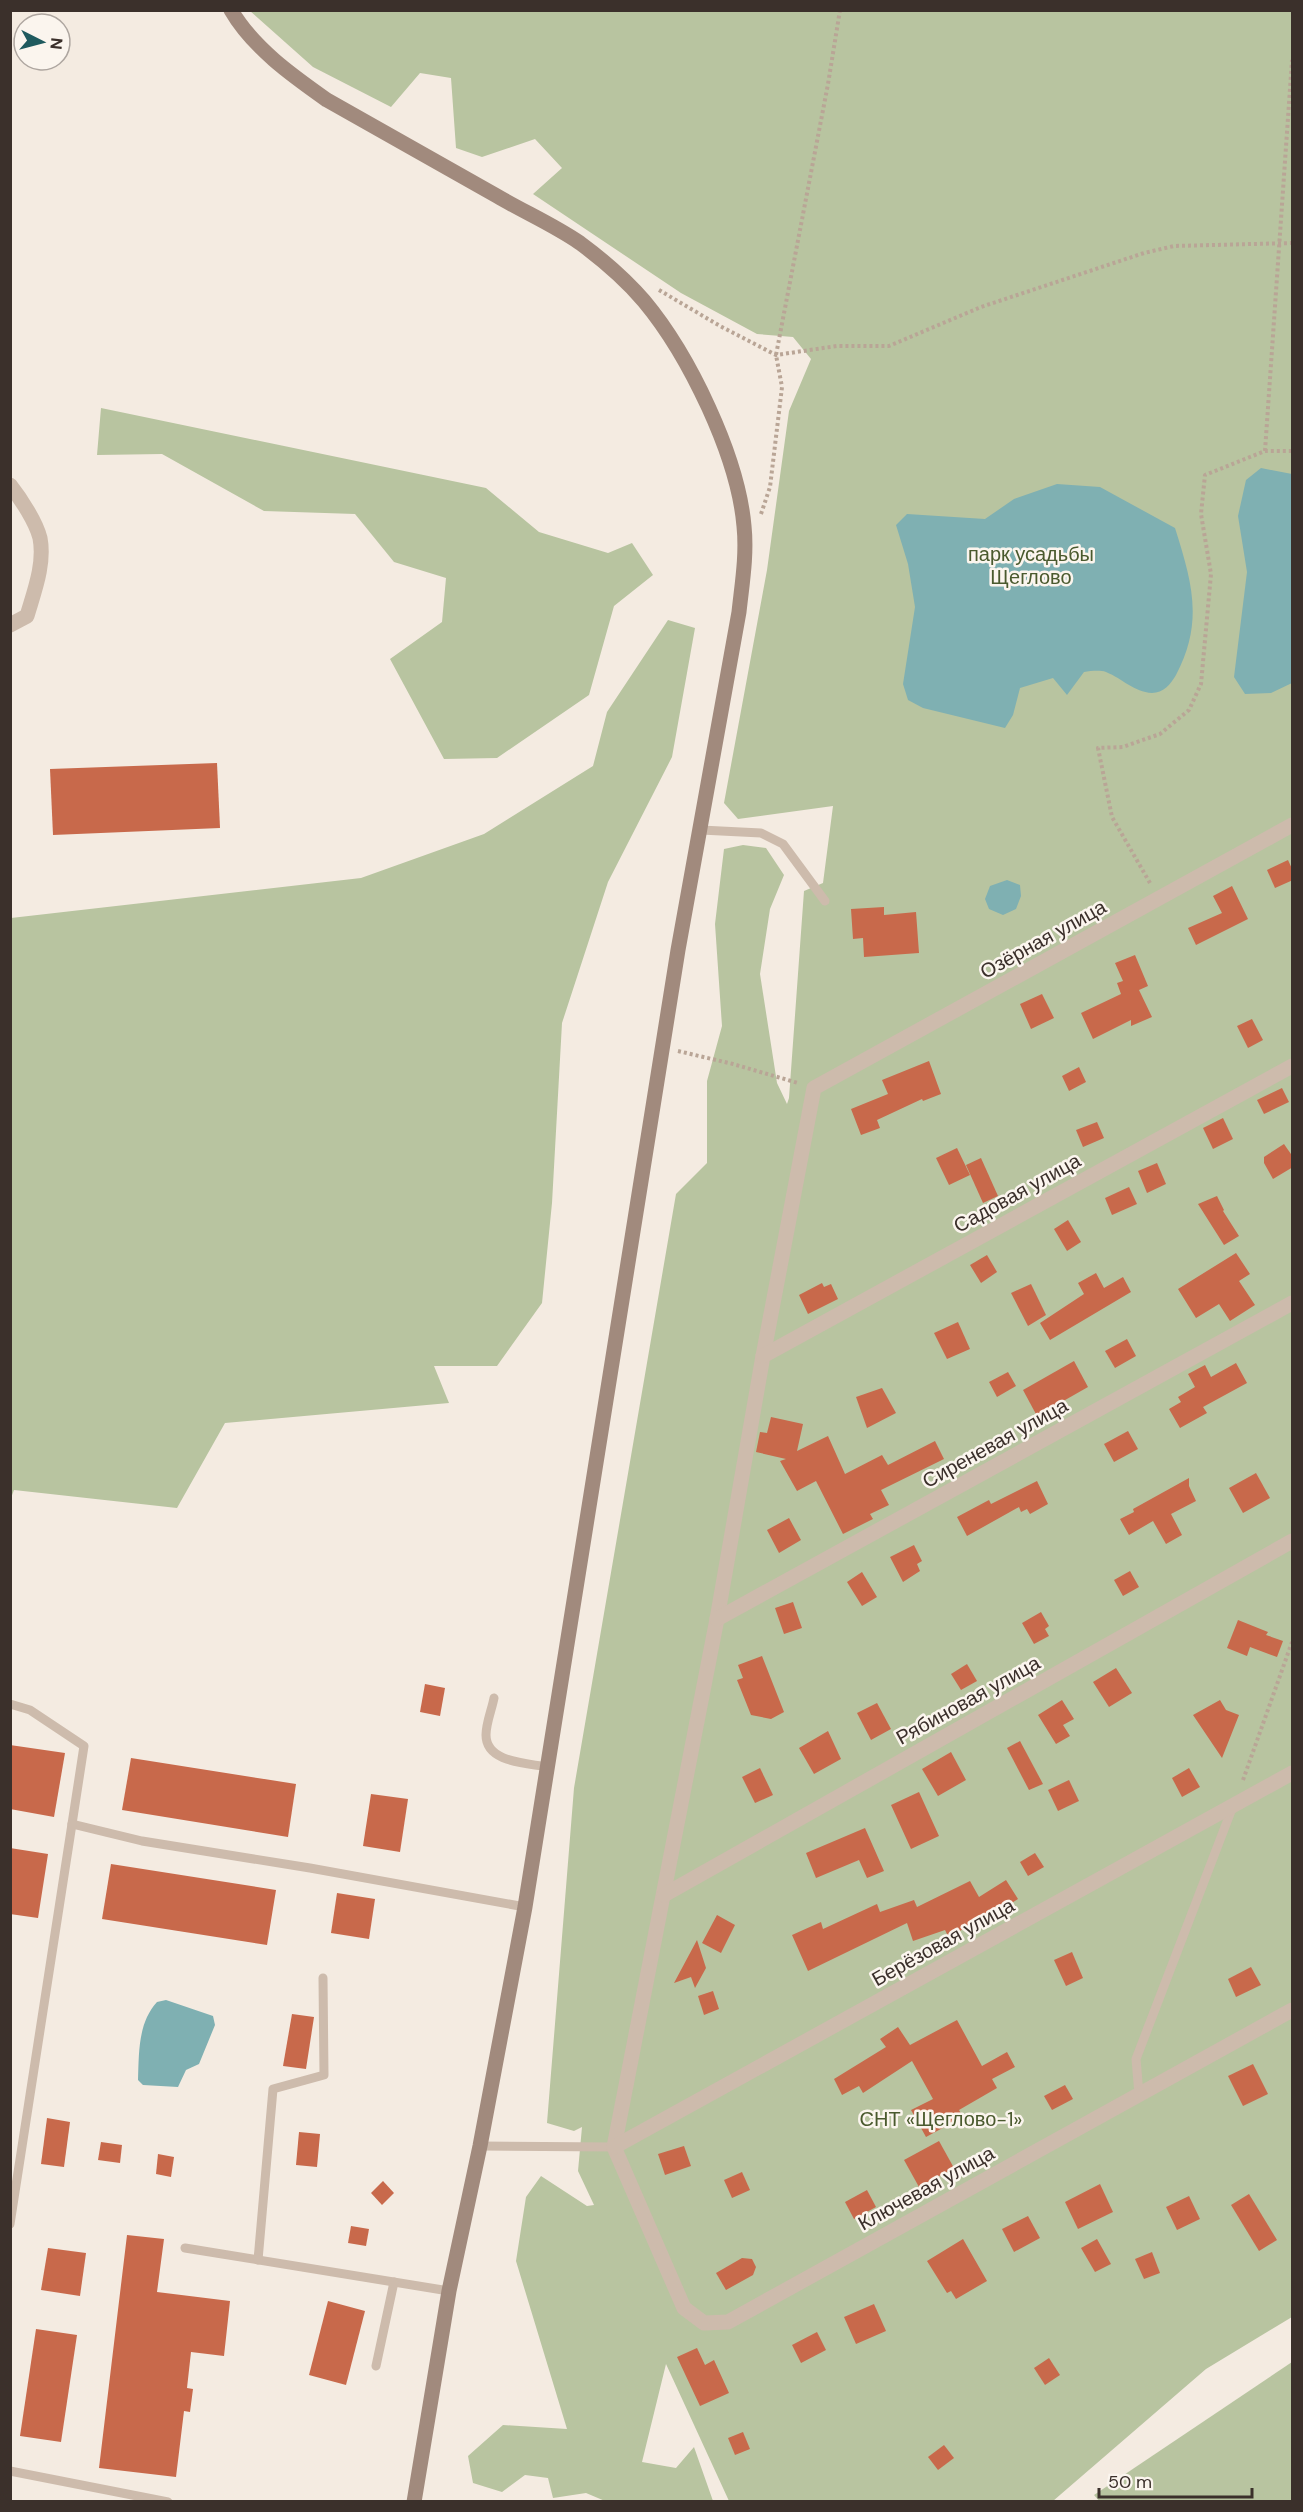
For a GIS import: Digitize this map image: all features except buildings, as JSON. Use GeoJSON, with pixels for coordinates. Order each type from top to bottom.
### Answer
{"type":"FeatureCollection","features":[{"type":"Feature","properties":{"kind":"main road"},"geometry":{"type":"LineString","coordinates":[[231,10],[262,48],[296,78],[327,100],[579,243],[617,273],[644,300],[667,331],[709,409],[730,462],[741,500],[744,527],[745,561],[739,612],[662,1047],[525,1907],[480,2146],[449,2291],[414,2502]]}},
{"type":"Feature","properties":{"kind":"street"},"geometry":{"type":"LineString","coordinates":[[10,485],[22,500],[40,538],[39,576],[27,616],[10,625]]}},
{"type":"Feature","properties":{"kind":"street","name":"Озёрная улица"},"geometry":{"type":"LineString","coordinates":[[814,1088],[1293,825]]}},
{"type":"Feature","properties":{"kind":"street","name":"Садовая улица"},"geometry":{"type":"LineString","coordinates":[[763,1356],[1293,1066]]}},
{"type":"Feature","properties":{"kind":"street"},"geometry":{"type":"LineString","coordinates":[[614,2148],[717,1619],[763,1356],[814,1088]]}},
{"type":"Feature","properties":{"kind":"street","name":"Сиреневая улица"},"geometry":{"type":"LineString","coordinates":[[717,1619],[1293,1303]]}},
{"type":"Feature","properties":{"kind":"street","name":"Рябиновая улица"},"geometry":{"type":"LineString","coordinates":[[664,1895],[1293,1541]]}},
{"type":"Feature","properties":{"kind":"street","name":"Берёзовая улица"},"geometry":{"type":"LineString","coordinates":[[614,2148],[1293,1773]]}},
{"type":"Feature","properties":{"kind":"street","name":"Ключевая улица"},"geometry":{"type":"LineString","coordinates":[[614,2148],[684,2308],[704,2323],[728,2322],[1293,2010]]}},
{"type":"Feature","properties":{"kind":"lane"},"geometry":{"type":"LineString","coordinates":[[701,830],[761,833],[783,844],[825,901]]}},
{"type":"Feature","properties":{"kind":"lane"},"geometry":{"type":"LineString","coordinates":[[494,1698],[486,1736],[490,1748],[501,1758],[547,1767]]}},
{"type":"Feature","properties":{"kind":"lane"},"geometry":{"type":"LineString","coordinates":[[10,1704],[30,1710],[84,1746],[10,2224]]}},
{"type":"Feature","properties":{"kind":"lane"},"geometry":{"type":"LineString","coordinates":[[1139,2094],[1136,2059],[1233,1806]]}},
{"type":"Feature","properties":{"kind":"lane"},"geometry":{"type":"LineString","coordinates":[[72,1824],[142,1841],[310,1868],[525,1907]]}},
{"type":"Feature","properties":{"kind":"lane"},"geometry":{"type":"LineString","coordinates":[[258,2260],[273,2089],[324,2075],[323,1978]]}},
{"type":"Feature","properties":{"kind":"lane"},"geometry":{"type":"LineString","coordinates":[[480,2146],[614,2148]]}},
{"type":"Feature","properties":{"kind":"lane"},"geometry":{"type":"LineString","coordinates":[[185,2248],[449,2291]]}},
{"type":"Feature","properties":{"kind":"lane"},"geometry":{"type":"LineString","coordinates":[[376,2367],[394,2282]]}},
{"type":"Feature","properties":{"kind":"lane"},"geometry":{"type":"LineString","coordinates":[[10,2471],[168,2502]]}},
{"type":"Feature","properties":{"kind":"path"},"geometry":{"type":"LineString","coordinates":[[759,519],[770,487],[782,387],[776,355],[840,10]]}},
{"type":"Feature","properties":{"kind":"path"},"geometry":{"type":"LineString","coordinates":[[1265,451],[1293,60]]}},
{"type":"Feature","properties":{"kind":"path"},"geometry":{"type":"LineString","coordinates":[[650,284],[720,326],[776,355],[837,346],[889,346],[981,307],[1144,253],[1174,246],[1293,243]]}},
{"type":"Feature","properties":{"kind":"path"},"geometry":{"type":"LineString","coordinates":[[1159,900],[1112,817],[1098,748],[1123,747],[1160,734],[1189,710],[1202,684],[1211,574],[1201,514],[1205,475],[1265,451],[1293,451]]}},
{"type":"Feature","properties":{"kind":"path"},"geometry":{"type":"LineString","coordinates":[[662,1047],[733,1064],[814,1088]]}},
{"type":"Feature","properties":{"kind":"path"},"geometry":{"type":"LineString","coordinates":[[1233,1806],[1293,1642]]}},
{"type":"Feature","properties":{"kind":"green space"},"geometry":{"type":"Polygon","coordinates":[[[250,11],[1292,11],[1292,2317],[1206,2369],[1053,2501],[729,2501],[666,2364],[642,2462],[676,2468],[694,2447],[713,2501],[605,2501],[586,2493],[553,2498],[548,2478],[525,2475],[502,2492],[473,2483],[468,2456],[503,2425],[567,2429],[516,2261],[526,2197],[541,2176],[587,2206],[594,2205],[578,2171],[582,2127],[574,2131],[547,2123],[574,1788],[676,1194],[707,1163],[707,1081],[722,1026],[715,924],[724,849],[743,845],[766,848],[784,875],[770,909],[760,974],[777,1083],[787,1104],[789,1098],[804,891],[823,883],[833,806],[738,819],[724,803],[767,570],[789,411],[811,359],[793,337],[757,334],[681,293],[533,194],[562,168],[535,139],[482,157],[456,148],[451,78],[420,73],[391,107],[313,67],[250,11]]]}},
{"type":"Feature","properties":{"kind":"green space"},"geometry":{"type":"Polygon","coordinates":[[[101,408],[486,488],[539,532],[608,553],[632,543],[653,575],[614,606],[589,695],[497,758],[444,759],[390,659],[442,622],[446,578],[394,562],[355,514],[264,511],[162,454],[97,455],[101,408]]]}},
{"type":"Feature","properties":{"kind":"green space"},"geometry":{"type":"Polygon","coordinates":[[[668,620],[695,628],[672,757],[608,882],[562,1023],[552,1203],[542,1303],[497,1366],[434,1366],[449,1403],[225,1423],[177,1508],[14,1490],[11,1498],[11,918],[361,878],[484,834],[593,766],[607,712],[668,620]]]}},
{"type":"Feature","properties":{"kind":"green space"},"geometry":{"type":"Polygon","coordinates":[[[1292,2362],[1292,2501],[1100,2502],[1094,2495],[1292,2362]]]}},
{"type":"Feature","properties":{"kind":"water"},"geometry":{"type":"Polygon","coordinates":[[[1261,468],[1292,474],[1292,683],[1271,693],[1245,694],[1234,677],[1247,572],[1238,516],[1246,480],[1261,468]]]}},
{"type":"Feature","properties":{"kind":"water"},"geometry":{"type":"Polygon","coordinates":[[[1057,484],[1100,487],[1175,528],[1190,584],[1192,619],[1185,656],[1174,678],[1163,690],[1152,693],[1134,688],[1106,672],[1084,672],[1067,695],[1053,678],[1020,688],[1013,715],[1005,728],[923,708],[908,700],[903,684],[915,607],[908,564],[896,525],[907,514],[985,519],[1014,499],[1057,484]]]}},
{"type":"Feature","properties":{"kind":"water"},"geometry":{"type":"Polygon","coordinates":[[[1007,880],[1020,885],[1021,896],[1016,909],[1003,915],[989,909],[985,899],[990,886],[1007,880]]]}},
{"type":"Feature","properties":{"kind":"water"},"geometry":{"type":"Polygon","coordinates":[[[166,2000],[213,2016],[215,2025],[199,2064],[186,2070],[178,2087],[143,2085],[138,2080],[139,2049],[143,2029],[146,2019],[157,2002],[166,2000]]]}},
{"type":"Feature","properties":{"kind":"park label","name":"парк усадьбы Щеглово"},"geometry":{"type":"Point","coordinates":[1031,566]}},
{"type":"Feature","properties":{"kind":"park label","name":"СНТ «Щеглово-1»"},"geometry":{"type":"Point","coordinates":[941,2119]}}]}
